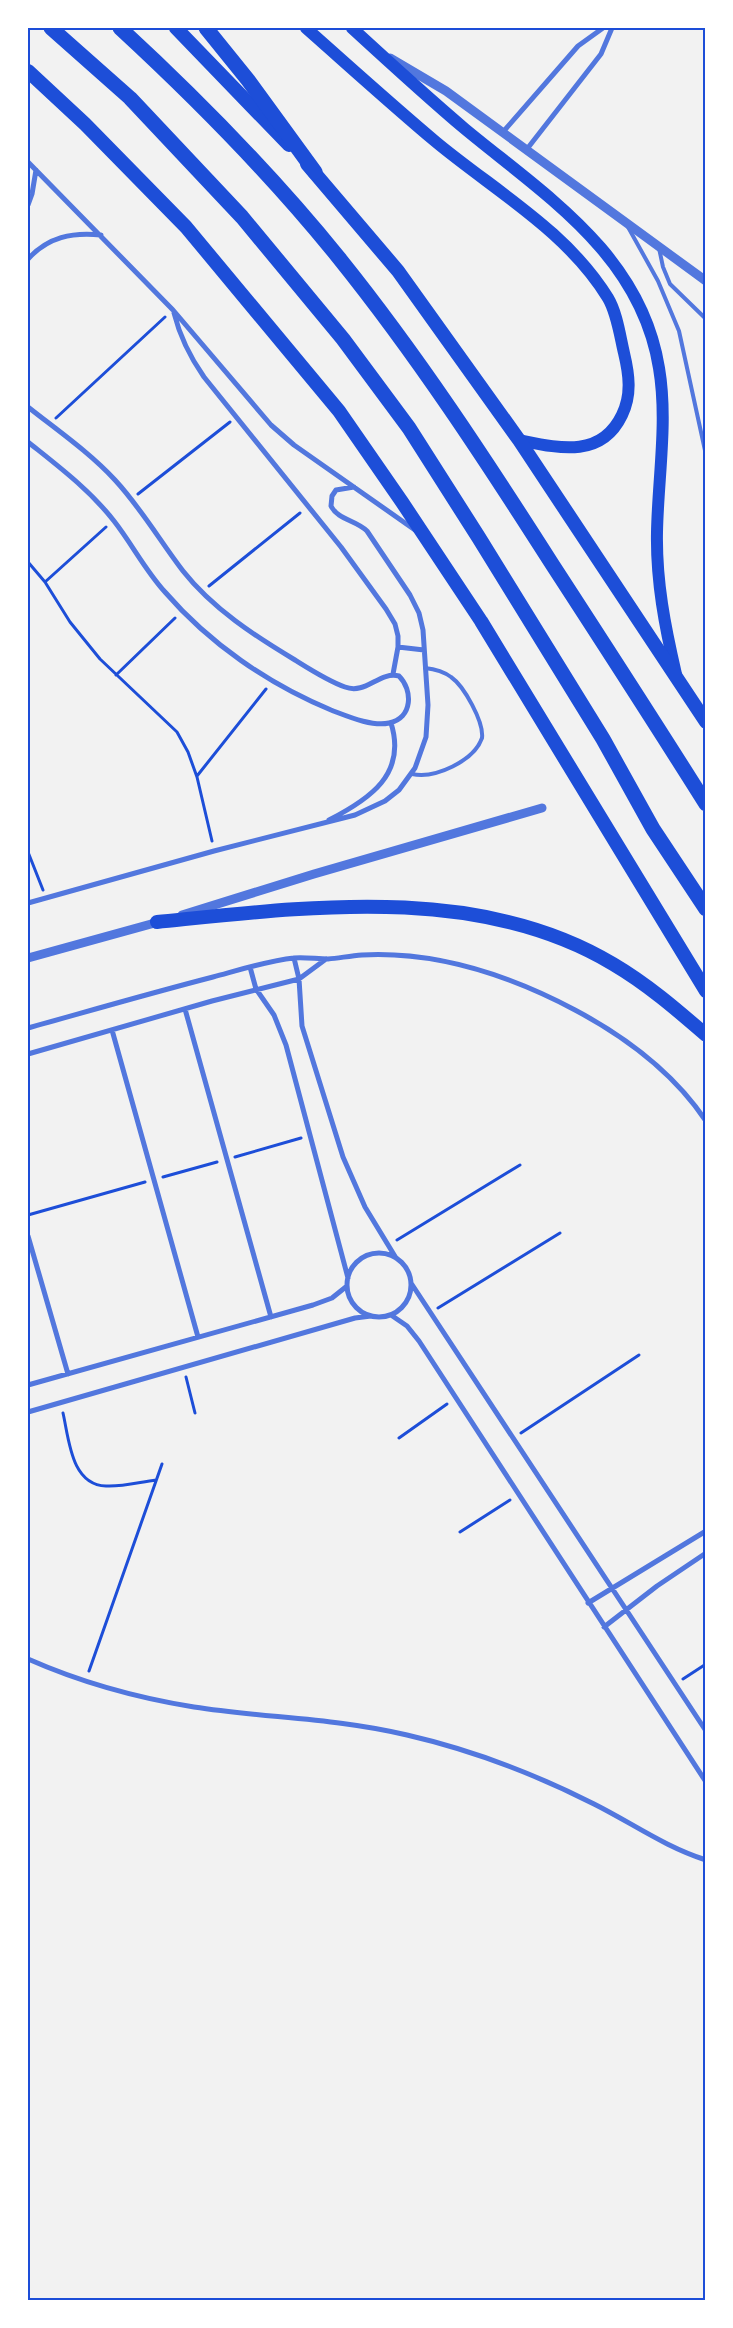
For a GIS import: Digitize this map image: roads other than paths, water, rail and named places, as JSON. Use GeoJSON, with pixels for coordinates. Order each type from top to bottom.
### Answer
{"type":"FeatureCollection","features":[{"type":"Feature","properties":{"kind":"highway"},"geometry":{"type":"LineString","coordinates":[[51,28],[137,105],[242,218],[349,346],[409,428],[480,538],[603,739],[653,829],[706,909]]}},
{"type":"Feature","properties":{"kind":"highway"},"geometry":{"type":"LineString","coordinates":[[120,28],[164,68],[270,177],[339,258],[406,345],[479,450],[706,804]]}},
{"type":"Feature","properties":{"kind":"highway"},"geometry":{"type":"LineString","coordinates":[[176,28],[315,172]]}},
{"type":"Feature","properties":{"kind":"highway"},"geometry":{"type":"LineString","coordinates":[[206,28],[248,80],[315,172],[398,271],[519,440],[706,722]]}},
{"type":"Feature","properties":{"kind":"highway"},"geometry":{"type":"LineString","coordinates":[[28,71],[85,124],[192,235],[338,411],[426,538],[480,621],[706,991]]}},
{"type":"Feature","properties":{"kind":"highway"},"geometry":{"type":"LineString","coordinates":[[157,922],[307,907],[390,906],[470,915],[522,924],[566,941],[611,963],[660,994],[706,1035]]}},
{"type":"Feature","properties":{"kind":"main road"},"geometry":{"type":"LineString","coordinates":[[306,28],[437,143],[547,228],[583,264],[609,300],[622,342],[629,387],[628,402],[621,417],[611,432],[599,442],[589,446],[564,447],[519,440]]}},
{"type":"Feature","properties":{"kind":"main road"},"geometry":{"type":"LineString","coordinates":[[352,28],[464,128],[565,210],[592,236],[632,290],[646,318],[659,368],[662,426],[657,532],[658,580],[665,628],[676,677]]}},
{"type":"Feature","properties":{"kind":"street"},"geometry":{"type":"LineString","coordinates":[[503,132],[578,46],[603,28]]}},
{"type":"Feature","properties":{"kind":"street"},"geometry":{"type":"LineString","coordinates":[[527,150],[601,54],[612,28]]}},
{"type":"Feature","properties":{"kind":"street"},"geometry":{"type":"LineString","coordinates":[[379,53],[424,77],[503,132],[706,281]]}},
{"type":"Feature","properties":{"kind":"street"},"geometry":{"type":"LineString","coordinates":[[28,162],[173,310],[271,425],[294,445],[426,538]]}},
{"type":"Feature","properties":{"kind":"street"},"geometry":{"type":"LineString","coordinates":[[28,205],[36,170]]}},
{"type":"Feature","properties":{"kind":"street"},"geometry":{"type":"LineString","coordinates":[[28,259],[46,244],[63,236],[82,233],[101,235]]}},
{"type":"Feature","properties":{"kind":"street"},"geometry":{"type":"LineString","coordinates":[[173,310],[180,334],[190,357],[308,506],[386,609],[395,624],[398,647],[392,674]]}},
{"type":"Feature","properties":{"kind":"street"},"geometry":{"type":"LineString","coordinates":[[28,407],[92,457],[132,499],[184,573],[235,621],[313,671],[345,687],[359,689],[392,674],[398,676],[407,686],[410,699],[406,711],[391,723],[383,724],[339,713],[272,681],[225,649],[182,612],[157,583],[113,520],[73,478],[28,442]]}},
{"type":"Feature","properties":{"kind":"street"},"geometry":{"type":"LineString","coordinates":[[28,903],[214,851],[355,815],[370,809],[399,790],[412,774],[422,753],[428,721],[424,650],[419,613],[410,595],[367,531],[358,523],[339,516],[331,506],[333,493],[339,489],[354,486]]}},
{"type":"Feature","properties":{"kind":"street"},"geometry":{"type":"LineString","coordinates":[[398,647],[424,650]]}},
{"type":"Feature","properties":{"kind":"street"},"geometry":{"type":"LineString","coordinates":[[324,822],[365,798],[384,781],[390,771],[396,747],[391,723]]}},
{"type":"Feature","properties":{"kind":"street"},"geometry":{"type":"LineString","coordinates":[[28,958],[157,922],[542,808]]}},
{"type":"Feature","properties":{"kind":"street"},"geometry":{"type":"LineString","coordinates":[[28,1028],[250,968],[294,958],[327,959],[363,955],[455,963],[507,979],[547,995],[602,1024],[643,1053],[675,1083],[706,1121]]}},
{"type":"Feature","properties":{"kind":"street"},"geometry":{"type":"LineString","coordinates":[[28,1412],[347,1320],[391,1315],[406,1302],[410,1293],[409,1273],[396,1258],[365,1207],[343,1157],[302,1026],[299,979],[294,958]]}},
{"type":"Feature","properties":{"kind":"street"},"geometry":{"type":"LineString","coordinates":[[28,1054],[256,989],[299,979],[327,959]]}},
{"type":"Feature","properties":{"kind":"street"},"geometry":{"type":"LineString","coordinates":[[250,968],[256,989],[274,1015],[283,1037],[348,1278],[349,1295],[354,1304],[371,1316]]}},
{"type":"Feature","properties":{"kind":"street"},"geometry":{"type":"LineString","coordinates":[[185,1010],[271,1317]]}},
{"type":"Feature","properties":{"kind":"street"},"geometry":{"type":"LineString","coordinates":[[112,1030],[198,1337]]}},
{"type":"Feature","properties":{"kind":"street"},"geometry":{"type":"LineString","coordinates":[[28,1236],[68,1374]]}},
{"type":"Feature","properties":{"kind":"street"},"geometry":{"type":"LineString","coordinates":[[348,1278],[352,1268],[367,1256],[377,1253],[396,1258]]}},
{"type":"Feature","properties":{"kind":"street"},"geometry":{"type":"LineString","coordinates":[[411,1283],[706,1731]]}},
{"type":"Feature","properties":{"kind":"street"},"geometry":{"type":"LineString","coordinates":[[28,1385],[323,1302],[348,1286]]}},
{"type":"Feature","properties":{"kind":"street"},"geometry":{"type":"LineString","coordinates":[[391,1315],[414,1333],[604,1628],[706,1782]]}},
{"type":"Feature","properties":{"kind":"street"},"geometry":{"type":"LineString","coordinates":[[588,1603],[706,1531]]}},
{"type":"Feature","properties":{"kind":"street"},"geometry":{"type":"LineString","coordinates":[[604,1628],[657,1586],[706,1553]]}},
{"type":"Feature","properties":{"kind":"street"},"geometry":{"type":"LineString","coordinates":[[28,1659],[85,1681],[138,1696],[194,1707],[332,1721],[369,1727],[407,1734],[472,1752],[535,1776],[596,1805],[654,1839],[706,1860]]}},
{"type":"Feature","properties":{"kind":"lane"},"geometry":{"type":"LineString","coordinates":[[625,223],[658,281],[679,331],[705,453]]}},
{"type":"Feature","properties":{"kind":"lane"},"geometry":{"type":"LineString","coordinates":[[659,248],[663,267],[670,284],[706,319]]}},
{"type":"Feature","properties":{"kind":"lane"},"geometry":{"type":"LineString","coordinates":[[701,440],[706,435]]}},
{"type":"Feature","properties":{"kind":"lane"},"geometry":{"type":"LineString","coordinates":[[412,774],[433,775],[446,770],[473,752],[482,738],[480,721],[457,682],[445,673],[425,668]]}}]}
